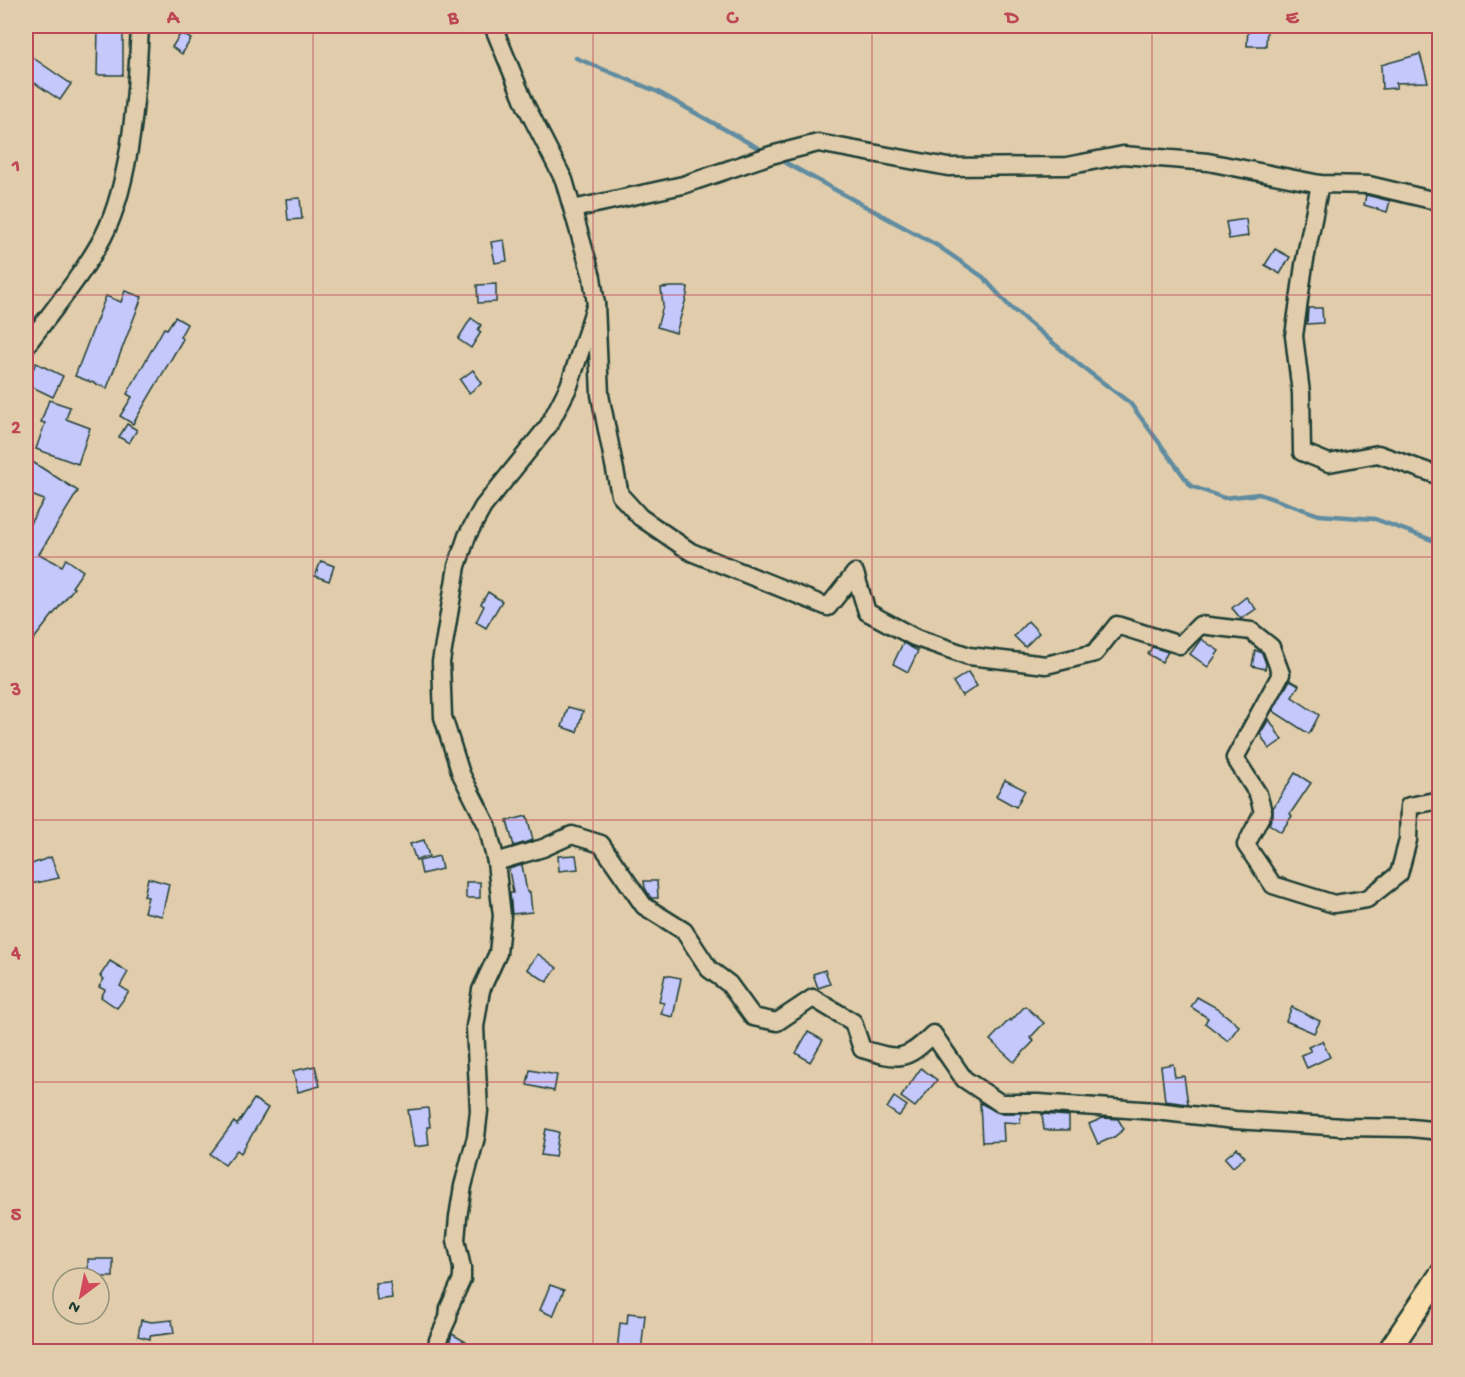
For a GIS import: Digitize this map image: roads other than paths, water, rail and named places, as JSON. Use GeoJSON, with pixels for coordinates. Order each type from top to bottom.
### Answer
{"type":"FeatureCollection","features":[{"type":"Feature","properties":{"kind":"main road"},"geometry":{"type":"LineString","coordinates":[[1388,1352],[1440,1275]]}},
{"type":"Feature","properties":{"kind":"street"},"geometry":{"type":"LineString","coordinates":[[26,346],[87,264],[103,236],[121,190],[131,131],[140,26]]}},
{"type":"Feature","properties":{"kind":"street"},"geometry":{"type":"LineString","coordinates":[[493,26],[526,106],[564,180],[573,209],[592,277],[596,304],[600,395],[620,495],[640,518],[691,552],[828,607],[855,573],[867,612],[914,637],[969,656],[1046,664],[1095,653],[1117,625],[1180,645],[1200,625],[1251,631],[1271,647],[1281,674],[1235,758],[1258,794],[1263,812],[1246,845],[1273,885],[1334,904],[1367,899],[1399,874],[1408,840],[1409,806],[1440,800]]}},
{"type":"Feature","properties":{"kind":"street"},"geometry":{"type":"LineString","coordinates":[[573,209],[683,185],[771,155],[819,143],[948,167],[1067,166],[1123,155],[1208,162],[1320,184],[1370,185],[1440,202]]}},
{"type":"Feature","properties":{"kind":"street"},"geometry":{"type":"LineString","coordinates":[[1320,184],[1304,264],[1294,336],[1301,393],[1302,452],[1329,463],[1378,454],[1440,476]]}},
{"type":"Feature","properties":{"kind":"street"},"geometry":{"type":"LineString","coordinates":[[436,1352],[438,1340],[448,1318],[449,1308],[462,1279],[456,1240],[458,1217],[468,1161],[476,1137],[479,1111],[475,1027],[481,990],[498,952],[502,916],[496,862],[487,825],[461,774],[444,717],[441,662],[457,566],[466,536],[483,507],[549,425],[569,386],[596,304]]}},
{"type":"Feature","properties":{"kind":"street"},"geometry":{"type":"LineString","coordinates":[[496,862],[543,848],[572,835],[602,844],[644,906],[684,932],[709,969],[729,984],[753,1017],[777,1022],[813,998],[853,1022],[862,1049],[892,1058],[916,1051],[933,1034],[964,1079],[1000,1103],[1038,1103],[1156,1111],[1235,1120],[1440,1131]]}},
{"type":"Feature","properties":{"kind":"waterway"},"geometry":{"type":"LineString","coordinates":[[576,58],[658,92],[767,153]]}},
{"type":"Feature","properties":{"kind":"waterway"},"geometry":{"type":"LineString","coordinates":[[777,158],[938,246],[983,277],[1010,307],[1130,403],[1191,486],[1224,498],[1259,494],[1319,515],[1375,519],[1440,543]]}}]}
